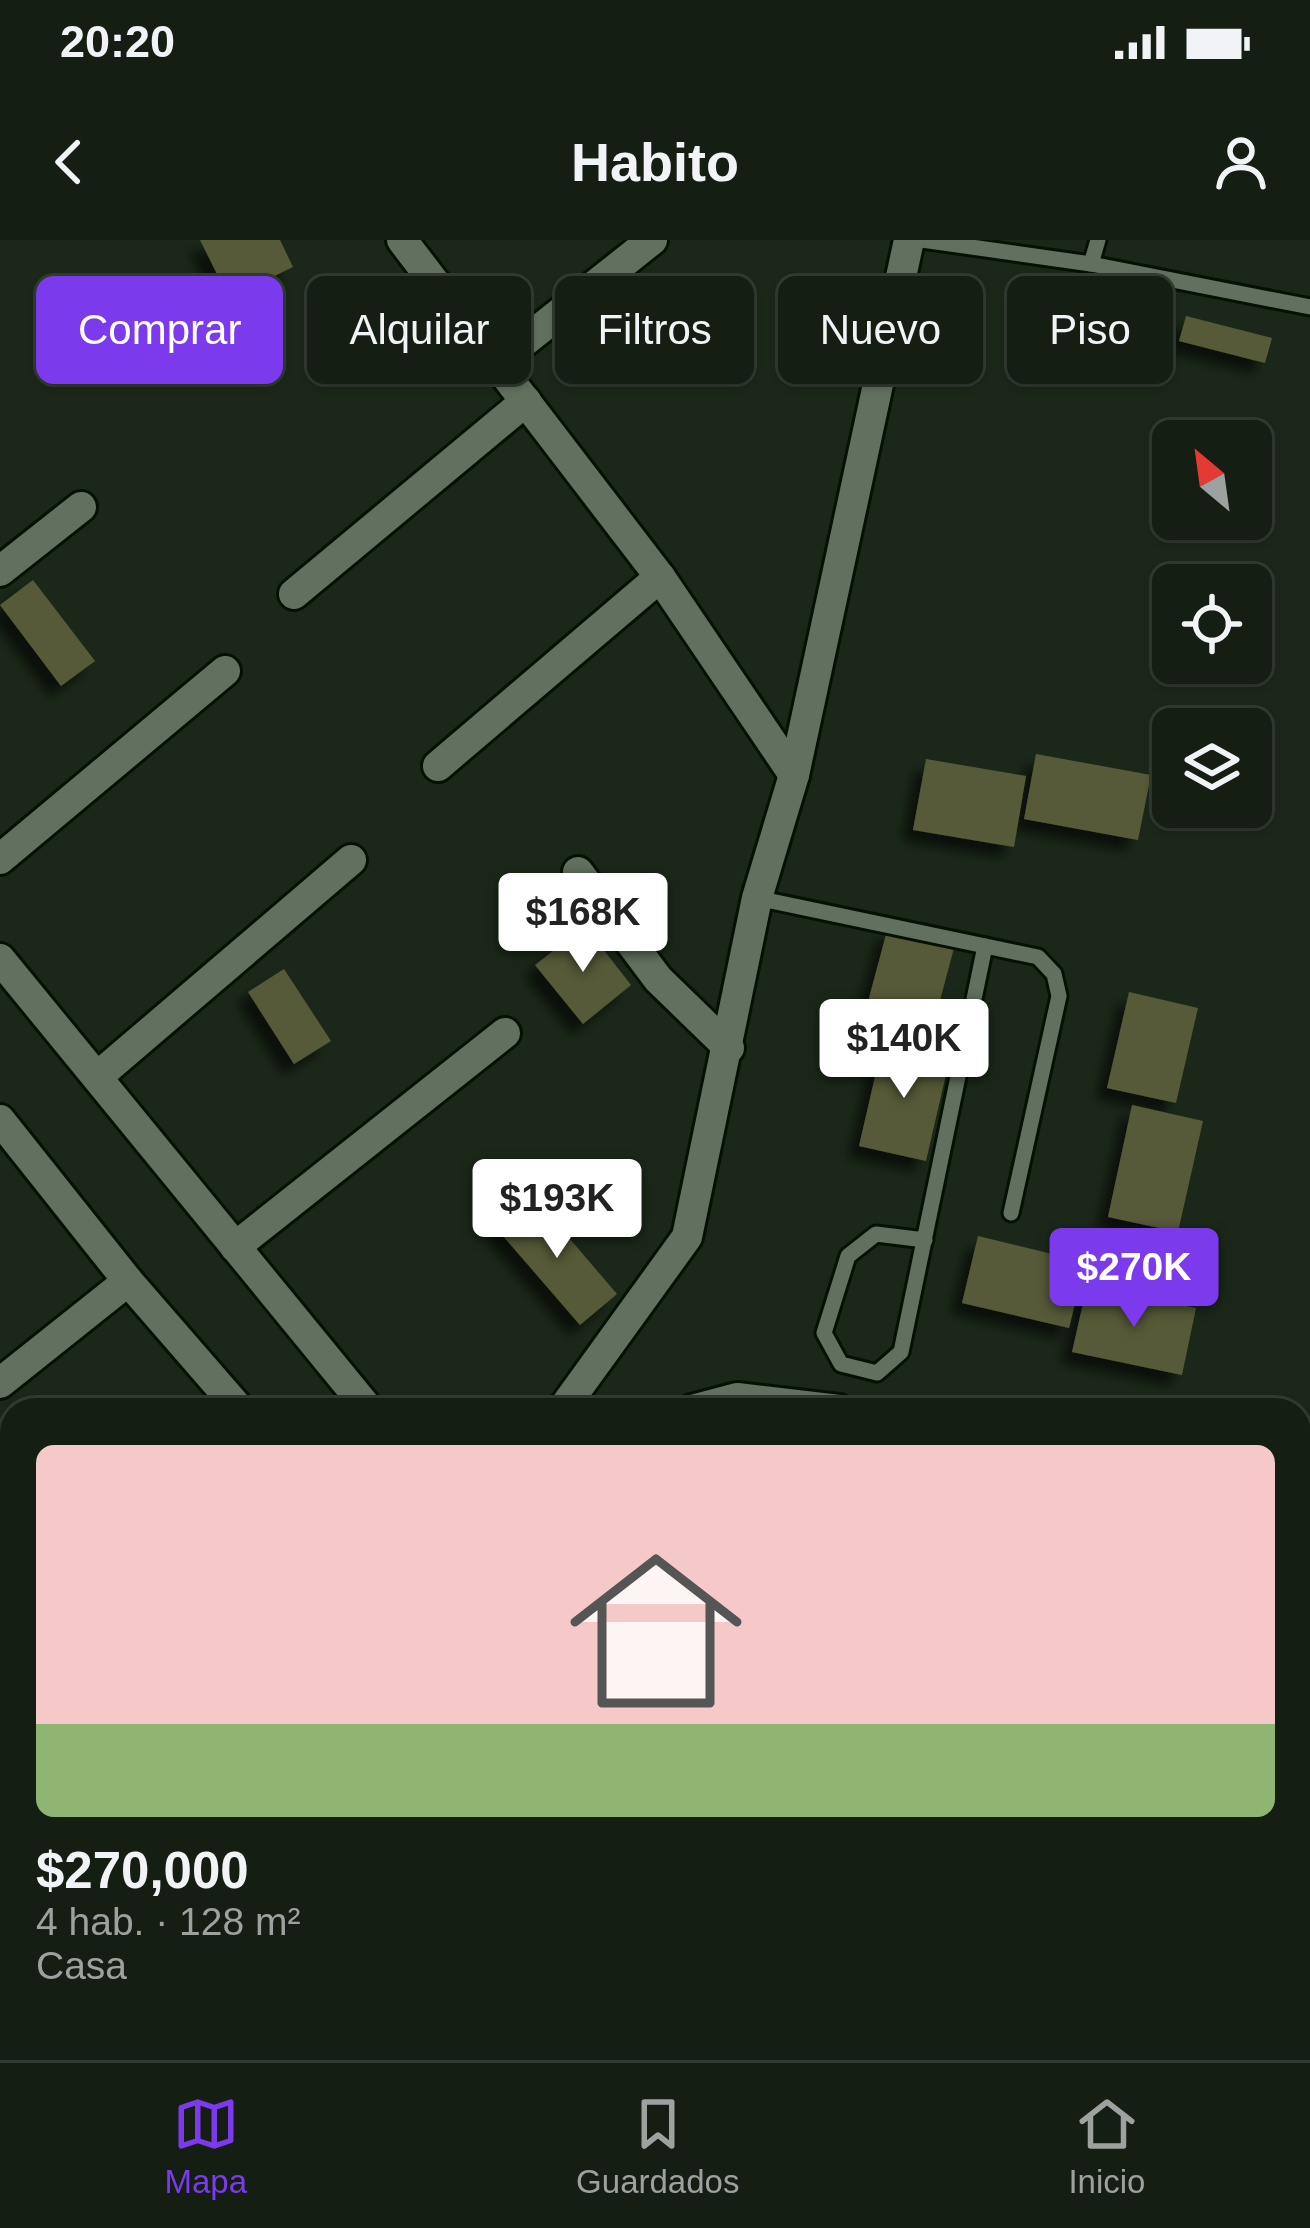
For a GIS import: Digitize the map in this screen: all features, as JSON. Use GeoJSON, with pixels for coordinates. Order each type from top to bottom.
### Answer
{"type":"FeatureCollection","features":[{"type":"Feature","properties":{"kind":"street"},"geometry":{"type":"LineString","coordinates":[[402,240],[430,276]]}},
{"type":"Feature","properties":{"kind":"street"},"geometry":{"type":"LineString","coordinates":[[531,336],[652,240]]}},
{"type":"Feature","properties":{"kind":"street"},"geometry":{"type":"LineString","coordinates":[[571,1398],[687,1237],[757,898],[794,775],[910,240]]}},
{"type":"Feature","properties":{"kind":"street"},"geometry":{"type":"LineString","coordinates":[[513,384],[660,577],[794,775]]}},
{"type":"Feature","properties":{"kind":"street"},"geometry":{"type":"LineString","coordinates":[[294,594],[526,401]]}},
{"type":"Feature","properties":{"kind":"street"},"geometry":{"type":"LineString","coordinates":[[0,571],[81,507]]}},
{"type":"Feature","properties":{"kind":"street"},"geometry":{"type":"LineString","coordinates":[[438,766],[660,577]]}},
{"type":"Feature","properties":{"kind":"street"},"geometry":{"type":"LineString","coordinates":[[0,859],[225,671]]}},
{"type":"Feature","properties":{"kind":"street"},"geometry":{"type":"LineString","coordinates":[[97,1077],[351,860]]}},
{"type":"Feature","properties":{"kind":"street"},"geometry":{"type":"LineString","coordinates":[[578,872],[658,979],[729,1048]]}},
{"type":"Feature","properties":{"kind":"street"},"geometry":{"type":"LineString","coordinates":[[0,959],[359,1398]]}},
{"type":"Feature","properties":{"kind":"street"},"geometry":{"type":"LineString","coordinates":[[236,1247],[505,1033]]}},
{"type":"Feature","properties":{"kind":"street"},"geometry":{"type":"LineString","coordinates":[[0,1120],[128,1282],[230,1398]]}},
{"type":"Feature","properties":{"kind":"street"},"geometry":{"type":"LineString","coordinates":[[0,1383],[128,1282]]}},
{"type":"Feature","properties":{"kind":"lane"},"geometry":{"type":"LineString","coordinates":[[922,240],[1091,264],[1310,307]]}},
{"type":"Feature","properties":{"kind":"lane"},"geometry":{"type":"LineString","coordinates":[[1091,264],[1098,240]]}},
{"type":"Feature","properties":{"kind":"lane"},"geometry":{"type":"LineString","coordinates":[[757,898],[1038,957],[1054,974],[1059,996],[1011,1213]]}},
{"type":"Feature","properties":{"kind":"lane"},"geometry":{"type":"LineString","coordinates":[[925,1240],[876,1234],[848,1256],[824,1333],[841,1364],[877,1372],[896,1361],[925,1240],[985,946]]}},
{"type":"Feature","properties":{"kind":"building"},"geometry":{"type":"Polygon","coordinates":[[[200,240],[280,240],[293,267],[274,276],[218,276],[200,240]]]}},
{"type":"Feature","properties":{"kind":"building"},"geometry":{"type":"Polygon","coordinates":[[[1186,316],[1272,338],[1265,363],[1179,341],[1186,316]]]}},
{"type":"Feature","properties":{"kind":"building"},"geometry":{"type":"Polygon","coordinates":[[[33,580],[95,661],[61,686],[0,605],[33,580]]]}},
{"type":"Feature","properties":{"kind":"building"},"geometry":{"type":"Polygon","coordinates":[[[1036,754],[1151,775],[1138,840],[1024,819],[1036,754]]]}},
{"type":"Feature","properties":{"kind":"building"},"geometry":{"type":"Polygon","coordinates":[[[926,759],[1026,776],[1014,847],[913,830],[926,759]]]}},
{"type":"Feature","properties":{"kind":"building"},"geometry":{"type":"Polygon","coordinates":[[[585,926],[631,985],[583,1024],[535,965],[585,926]]]}},
{"type":"Feature","properties":{"kind":"building"},"geometry":{"type":"Polygon","coordinates":[[[888,927],[955,944],[928,1046],[861,1028],[888,927]]]}},
{"type":"Feature","properties":{"kind":"building"},"geometry":{"type":"Polygon","coordinates":[[[284,969],[331,1041],[294,1064],[248,992],[284,969]]]}},
{"type":"Feature","properties":{"kind":"building"},"geometry":{"type":"Polygon","coordinates":[[[1129,992],[1198,1008],[1176,1103],[1107,1088],[1129,992]]]}},
{"type":"Feature","properties":{"kind":"building"},"geometry":{"type":"Polygon","coordinates":[[[883,1042],[950,1057],[926,1161],[859,1146],[883,1042]]]}},
{"type":"Feature","properties":{"kind":"building"},"geometry":{"type":"Polygon","coordinates":[[[1132,1105],[1203,1121],[1178,1232],[1108,1217],[1132,1105]]]}},
{"type":"Feature","properties":{"kind":"building"},"geometry":{"type":"Polygon","coordinates":[[[534,1197],[617,1294],[580,1325],[497,1229],[534,1197]]]}},
{"type":"Feature","properties":{"kind":"building"},"geometry":{"type":"Polygon","coordinates":[[[978,1236],[1085,1262],[1069,1328],[962,1303],[978,1236]]]}},
{"type":"Feature","properties":{"kind":"building"},"geometry":{"type":"Polygon","coordinates":[[[1087,1286],[1196,1308],[1182,1375],[1072,1352],[1087,1286]]]}}]}
